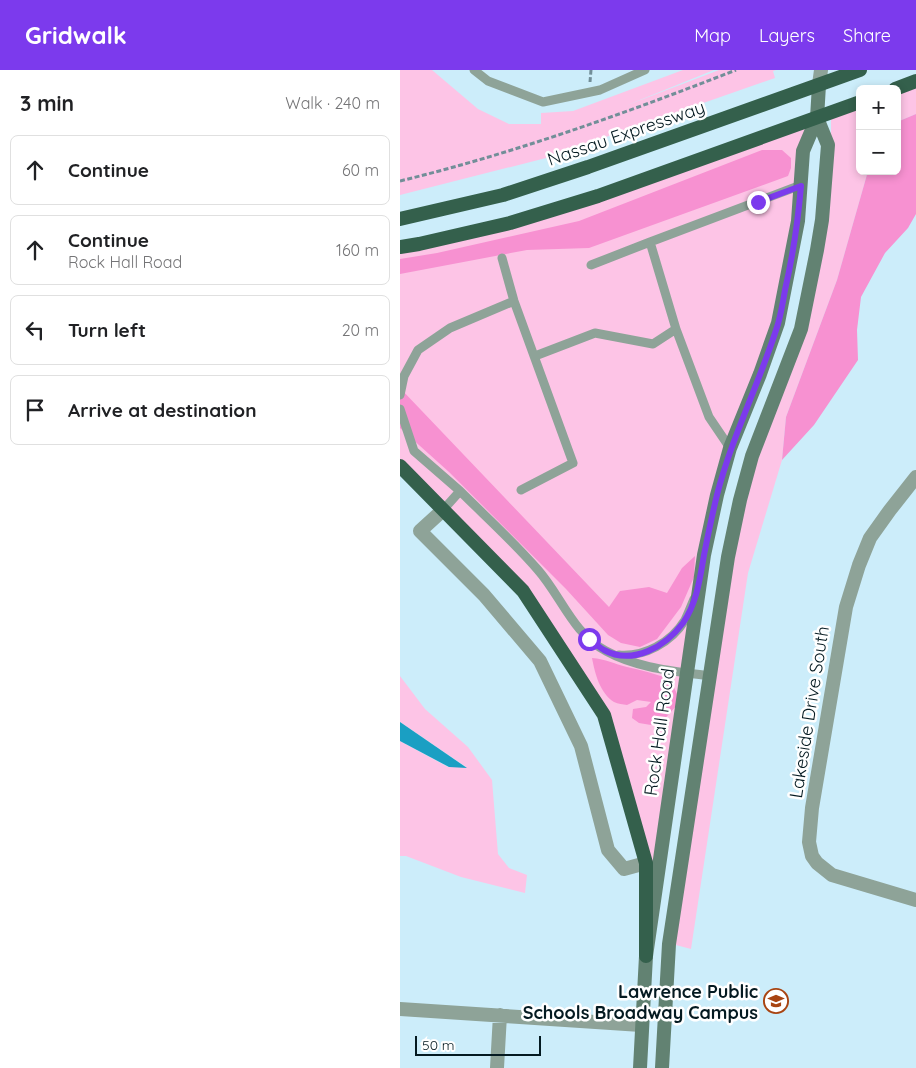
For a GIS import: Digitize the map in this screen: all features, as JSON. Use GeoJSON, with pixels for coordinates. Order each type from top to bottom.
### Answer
{"type":"FeatureCollection","features":[{"type":"Feature","properties":{"kind":"highway","name":"Nassau Expressway"},"geometry":{"type":"LineString","coordinates":[[400,219],[503,195],[860,70]]}},
{"type":"Feature","properties":{"kind":"highway"},"geometry":{"type":"LineString","coordinates":[[901,87],[916,81]]}},
{"type":"Feature","properties":{"kind":"highway"},"geometry":{"type":"LineString","coordinates":[[400,247],[510,223],[589,199],[856,104]]}},
{"type":"Feature","properties":{"kind":"highway"},"geometry":{"type":"LineString","coordinates":[[400,466],[523,591],[604,715],[646,863],[646,956]]}},
{"type":"Feature","properties":{"kind":"main road","name":"Rock Hall Road"},"geometry":{"type":"LineString","coordinates":[[662,1068],[670,944],[728,557],[740,500],[752,456],[801,329],[822,220],[828,145],[818,118],[819,85]]}},
{"type":"Feature","properties":{"kind":"main road","name":"Rock Hall Road"},"geometry":{"type":"LineString","coordinates":[[640,1068],[646,956],[704,555],[730,448],[778,323],[794,249],[803,151],[818,118]]}},
{"type":"Feature","properties":{"kind":"street","name":"Rock Hall Road"},"geometry":{"type":"LineString","coordinates":[[819,85],[821,70]]}},
{"type":"Feature","properties":{"kind":"street","name":"Lakeside Drive South"},"geometry":{"type":"LineString","coordinates":[[916,477],[870,538],[859,565],[846,607],[812,808],[809,842],[812,856],[817,863],[832,875],[916,900]]}},
{"type":"Feature","properties":{"kind":"street"},"geometry":{"type":"LineString","coordinates":[[442,510],[420,531],[484,596],[540,661],[581,746],[608,850],[624,869],[646,863]]}},
{"type":"Feature","properties":{"kind":"street"},"geometry":{"type":"LineString","coordinates":[[400,1009],[641,1025]]}},
{"type":"Feature","properties":{"kind":"street"},"geometry":{"type":"LineString","coordinates":[[497,1068],[500,1015]]}},
{"type":"Feature","properties":{"kind":"lane"},"geometry":{"type":"LineString","coordinates":[[474,70],[488,81],[543,102],[600,90],[645,70]]}},
{"type":"Feature","properties":{"kind":"lane"},"geometry":{"type":"LineString","coordinates":[[592,265],[801,186]]}},
{"type":"Feature","properties":{"kind":"lane"},"geometry":{"type":"LineString","coordinates":[[650,242],[676,329],[709,417],[730,448]]}},
{"type":"Feature","properties":{"kind":"lane"},"geometry":{"type":"LineString","coordinates":[[502,258],[514,301],[573,462],[521,490]]}},
{"type":"Feature","properties":{"kind":"lane"},"geometry":{"type":"LineString","coordinates":[[400,395],[404,376],[418,350],[450,328],[514,301]]}},
{"type":"Feature","properties":{"kind":"lane"},"geometry":{"type":"LineString","coordinates":[[535,356],[595,333],[654,344],[676,329]]}},
{"type":"Feature","properties":{"kind":"lane"},"geometry":{"type":"LineString","coordinates":[[400,409],[414,451],[460,491],[538,570],[568,615],[589,639],[604,650],[627,661],[709,676]]}},
{"type":"Feature","properties":{"kind":"lane"},"geometry":{"type":"LineString","coordinates":[[442,510],[460,491]]}},
{"type":"Feature","properties":{"kind":"lane"},"geometry":{"type":"LineString","coordinates":[[604,650],[617,655],[629,656],[650,651],[662,644],[684,622],[699,587]]}},
{"type":"Feature","properties":{"kind":"path"},"geometry":{"type":"LineString","coordinates":[[400,181],[492,157],[591,125],[736,70]]}},
{"type":"Feature","properties":{"kind":"shaded area"},"geometry":{"type":"Polygon","coordinates":[[[400,70],[432,70],[478,109],[509,124],[541,124],[541,113],[573,111],[683,70],[714,70],[625,106],[719,70],[776,70],[773,71],[775,78],[546,158],[400,195],[400,70]]]}},
{"type":"Feature","properties":{"kind":"shaded area"},"geometry":{"type":"Polygon","coordinates":[[[916,81],[916,114],[901,120],[901,87],[916,81]]]}},
{"type":"Feature","properties":{"kind":"shaded area"},"geometry":{"type":"Polygon","coordinates":[[[856,103],[856,175],[867,175],[837,280],[786,417],[782,460],[748,573],[691,949],[672,944],[741,503],[815,285],[831,153],[831,112],[856,103]]]}},
{"type":"Feature","properties":{"kind":"shaded area"},"geometry":{"type":"Polygon","coordinates":[[[916,114],[916,214],[908,228],[885,253],[861,297],[857,330],[858,360],[814,425],[782,460],[786,417],[837,280],[867,175],[901,175],[901,120],[916,114]]]}},
{"type":"Feature","properties":{"kind":"shaded area"},"geometry":{"type":"Polygon","coordinates":[[[810,124],[796,235],[774,324],[719,472],[655,899],[602,719],[521,594],[400,468],[400,251],[810,124]]]}},
{"type":"Feature","properties":{"kind":"shaded area"},"geometry":{"type":"Polygon","coordinates":[[[762,150],[782,150],[791,158],[791,168],[788,176],[589,248],[527,250],[400,274],[400,259],[437,253],[579,221],[762,150]]]}},
{"type":"Feature","properties":{"kind":"shaded area"},"geometry":{"type":"Polygon","coordinates":[[[400,388],[609,607],[620,591],[649,587],[667,593],[682,568],[695,556],[694,577],[681,607],[657,639],[640,647],[621,643],[608,635],[566,589],[449,472],[400,428],[400,388]]]}},
{"type":"Feature","properties":{"kind":"shaded area"},"geometry":{"type":"Polygon","coordinates":[[[592,658],[606,660],[670,679],[677,694],[677,705],[661,723],[651,725],[639,723],[632,718],[633,709],[646,707],[651,702],[637,700],[627,705],[614,702],[605,694],[602,688],[592,658]]]}},
{"type":"Feature","properties":{"kind":"shaded area"},"geometry":{"type":"Polygon","coordinates":[[[400,676],[425,709],[468,747],[492,780],[498,854],[509,868],[527,875],[525,893],[461,877],[406,856],[400,856],[400,741],[448,767],[466,767],[400,722],[400,676]]]}},
{"type":"Feature","properties":{"kind":"water"},"geometry":{"type":"Polygon","coordinates":[[[400,722],[467,768],[449,767],[400,741],[400,722]]]}},
{"type":"Feature","properties":{"kind":"place","name":"Lawrence Public Schools Broadway Campus"},"geometry":{"type":"Point","coordinates":[776,1001]}},
{"type":"Feature","properties":{"kind":"route"},"geometry":{"type":"LineString","coordinates":[[589,639],[604,650],[617,655],[629,656],[650,651],[662,644],[684,622],[699,587],[717,496],[730,448],[778,323],[794,249],[801,186],[758,202]]}}]}
